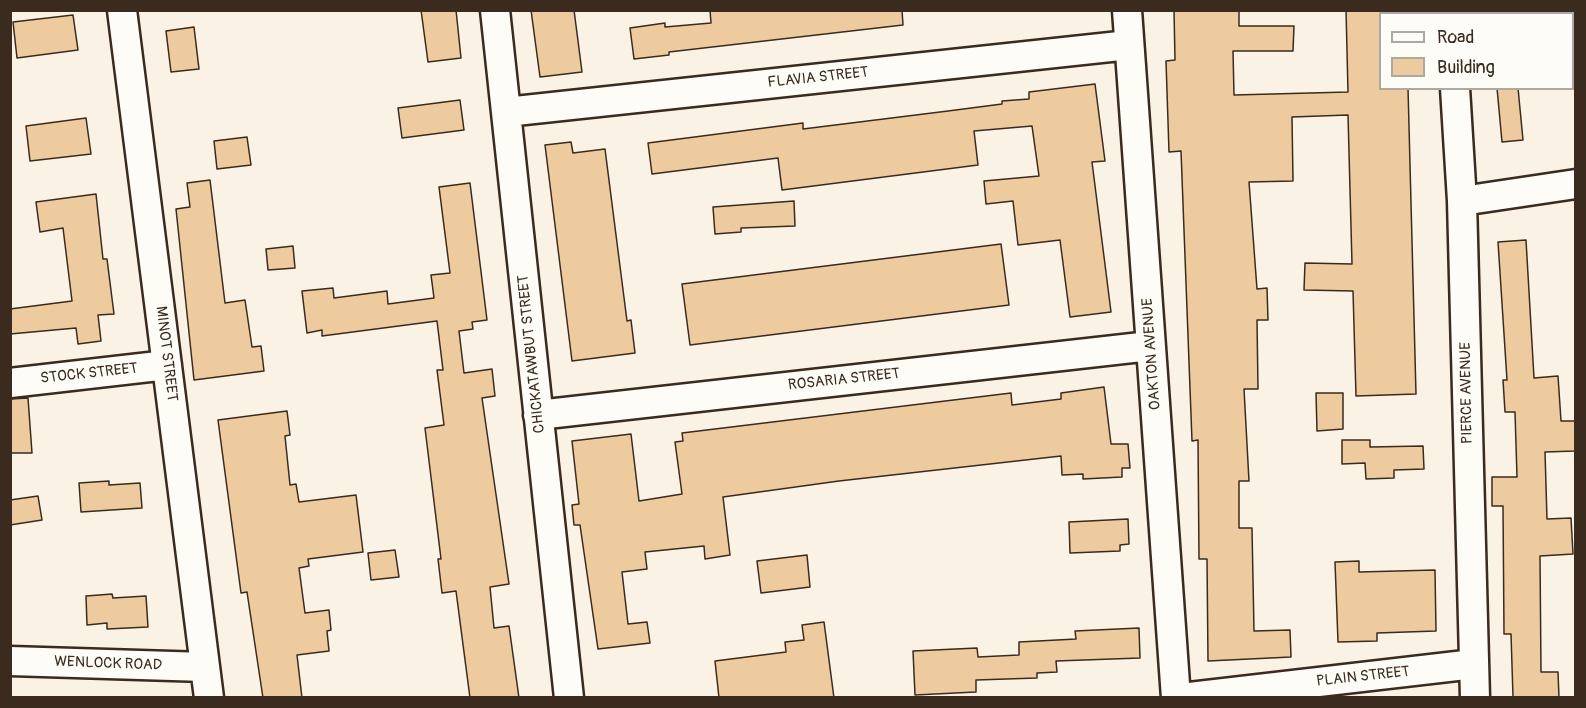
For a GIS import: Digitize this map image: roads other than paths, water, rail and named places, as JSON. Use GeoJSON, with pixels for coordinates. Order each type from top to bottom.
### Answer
{"type":"FeatureCollection","features":[{"type":"Feature","properties":{"kind":"street","name":"MINOT STREET"},"geometry":{"type":"LineString","coordinates":[[122,10],[209,698]]}},
{"type":"Feature","properties":{"kind":"street","name":"CHICKATAWBUT STREET"},"geometry":{"type":"LineString","coordinates":[[495,10],[569,698]]}},
{"type":"Feature","properties":{"kind":"street","name":"OAKTON AVENUE"},"geometry":{"type":"LineString","coordinates":[[1127,10],[1176,698]]}},
{"type":"Feature","properties":{"kind":"street","name":"FLAVIA STREET"},"geometry":{"type":"LineString","coordinates":[[506,112],[1129,45]]}},
{"type":"Feature","properties":{"kind":"street","name":"PIERCE AVENUE"},"geometry":{"type":"LineString","coordinates":[[1455,90],[1462,201],[1475,698]]}},
{"type":"Feature","properties":{"kind":"street"},"geometry":{"type":"LineString","coordinates":[[1462,201],[1575,184]]}},
{"type":"Feature","properties":{"kind":"street","name":"ROSARIA STREET"},"geometry":{"type":"LineString","coordinates":[[538,415],[1150,346]]}},
{"type":"Feature","properties":{"kind":"street","name":"STOCK STREET"},"geometry":{"type":"LineString","coordinates":[[10,383],[167,365]]}},
{"type":"Feature","properties":{"kind":"street","name":"WENLOCK ROAD"},"geometry":{"type":"LineString","coordinates":[[10,661],[206,667]]}},
{"type":"Feature","properties":{"kind":"street","name":"PLAIN STREET"},"geometry":{"type":"LineString","coordinates":[[1181,698],[1474,664]]}}]}
